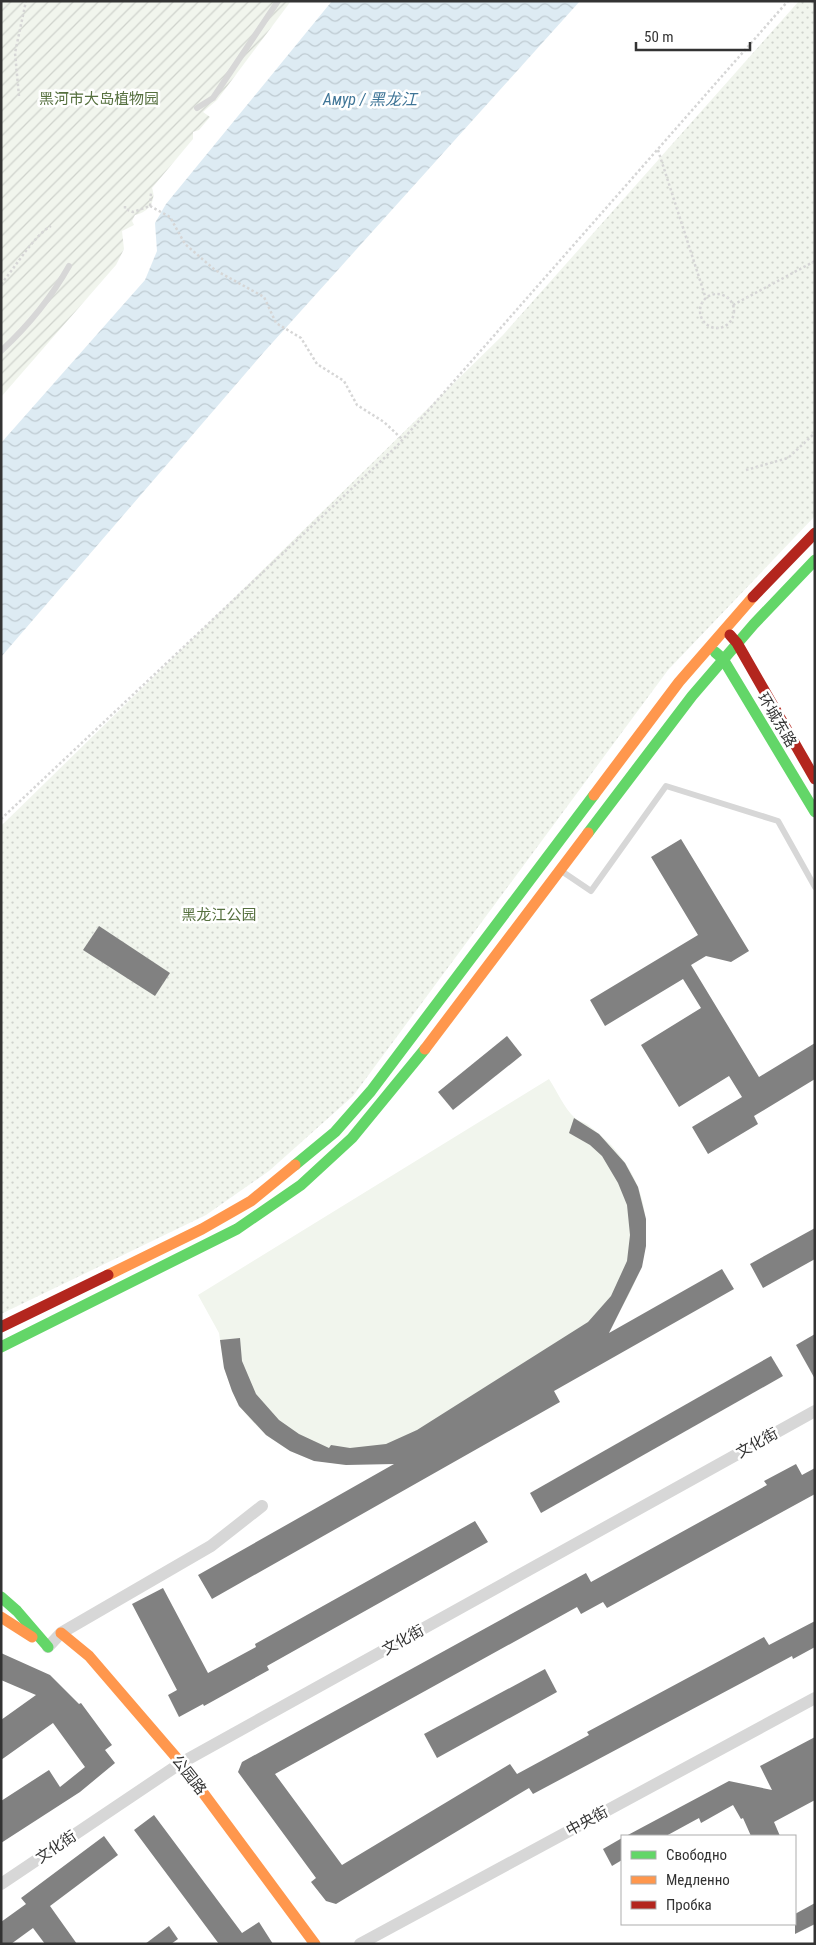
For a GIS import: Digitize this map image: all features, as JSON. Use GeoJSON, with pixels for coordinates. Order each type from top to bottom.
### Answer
{"type":"FeatureCollection","features":[{"type":"Feature","properties":{"kind":"street"},"geometry":{"type":"LineString","coordinates":[[1,1327],[202,1229],[226,1215],[251,1200],[335,1132],[371,1091],[679,682],[724,630],[815,533]]}},
{"type":"Feature","properties":{"kind":"street"},"geometry":{"type":"LineString","coordinates":[[1,1348],[229,1233],[268,1209],[301,1185],[352,1138],[388,1096],[692,696],[722,659],[815,560]]}},
{"type":"Feature","properties":{"kind":"street","name":"环城东路"},"geometry":{"type":"LineString","coordinates":[[724,630],[737,643],[815,779]]}},
{"type":"Feature","properties":{"kind":"street","name":"环城东路"},"geometry":{"type":"LineString","coordinates":[[710,646],[722,659],[815,812]]}},
{"type":"Feature","properties":{"kind":"street","name":"文化街"},"geometry":{"type":"LineString","coordinates":[[1,1884],[181,1763],[815,1412]]}},
{"type":"Feature","properties":{"kind":"street"},"geometry":{"type":"LineString","coordinates":[[48,1647],[61,1633],[211,1546],[262,1506]]}},
{"type":"Feature","properties":{"kind":"street"},"geometry":{"type":"LineString","coordinates":[[1,1597],[48,1647]]}},
{"type":"Feature","properties":{"kind":"street"},"geometry":{"type":"LineString","coordinates":[[1,1617],[48,1647]]}},
{"type":"Feature","properties":{"kind":"street","name":"公园路"},"geometry":{"type":"LineString","coordinates":[[61,1633],[89,1656],[181,1763],[315,1944]]}},
{"type":"Feature","properties":{"kind":"street","name":"中央街"},"geometry":{"type":"LineString","coordinates":[[360,1944],[815,1698]]}},
{"type":"Feature","properties":{"kind":"lane"},"geometry":{"type":"LineString","coordinates":[[197,108],[213,98],[278,1]]}},
{"type":"Feature","properties":{"kind":"lane"},"geometry":{"type":"LineString","coordinates":[[1,351],[41,310],[69,266]]}},
{"type":"Feature","properties":{"kind":"lane"},"geometry":{"type":"LineString","coordinates":[[559,870],[591,892],[666,786],[778,821],[815,887]]}},
{"type":"Feature","properties":{"kind":"path"},"geometry":{"type":"LineString","coordinates":[[19,96],[15,53],[26,1]]}},
{"type":"Feature","properties":{"kind":"path"},"geometry":{"type":"LineString","coordinates":[[1,819],[402,440],[788,1]]}},
{"type":"Feature","properties":{"kind":"path"},"geometry":{"type":"LineString","coordinates":[[657,150],[706,299]]}},
{"type":"Feature","properties":{"kind":"path"},"geometry":{"type":"LineString","coordinates":[[150,206],[151,193]]}},
{"type":"Feature","properties":{"kind":"path"},"geometry":{"type":"LineString","coordinates":[[125,206],[125,209],[133,212],[150,206],[170,217],[185,244],[215,270],[264,297],[276,323],[301,338],[317,364],[344,381],[357,405],[384,422],[402,440]]}},
{"type":"Feature","properties":{"kind":"path"},"geometry":{"type":"LineString","coordinates":[[1,284],[18,265],[36,238],[50,226]]}},
{"type":"Feature","properties":{"kind":"path"},"geometry":{"type":"LineString","coordinates":[[733,305],[815,261]]}},
{"type":"Feature","properties":{"kind":"path"},"geometry":{"type":"LineString","coordinates":[[721,294],[730,300],[734,310],[731,321],[722,327],[716,328],[706,324],[701,314],[702,303],[706,299],[710,296],[721,294]]}},
{"type":"Feature","properties":{"kind":"path"},"geometry":{"type":"LineString","coordinates":[[746,470],[788,458],[815,433]]}},
{"type":"Feature","properties":{"kind":"green space","name":"黑河市大岛植物园"},"geometry":{"type":"Polygon","coordinates":[[[1,1],[291,1],[217,100],[203,112],[210,117],[199,130],[193,132],[193,139],[152,188],[153,197],[150,206],[144,212],[135,215],[132,221],[134,225],[122,231],[124,249],[116,265],[1,397],[1,1]]]}},
{"type":"Feature","properties":{"kind":"green space","name":"黑龙江公园"},"geometry":{"type":"Polygon","coordinates":[[[799,1],[815,1],[815,516],[668,670],[353,1096],[269,1171],[206,1215],[1,1314],[1,826],[503,335],[799,1]]]}},
{"type":"Feature","properties":{"kind":"green space"},"geometry":{"type":"Polygon","coordinates":[[[549,1079],[571,1114],[606,1140],[627,1166],[638,1188],[644,1211],[646,1234],[643,1257],[636,1279],[625,1302],[611,1323],[402,1455],[346,1465],[312,1460],[290,1451],[266,1435],[239,1406],[224,1368],[219,1333],[198,1295],[549,1079]]]}},
{"type":"Feature","properties":{"kind":"water","name":"Амур / 黑龙江"},"geometry":{"type":"Polygon","coordinates":[[[332,1],[580,1],[264,352],[1,657],[1,443],[145,280],[157,251],[155,223],[166,204],[332,1]]]}},
{"type":"Feature","properties":{"kind":"building"},"geometry":{"type":"Polygon","coordinates":[[[681,839],[749,951],[731,962],[706,956],[691,965],[759,1077],[815,1043],[815,1079],[754,1116],[758,1124],[708,1154],[692,1127],[742,1097],[729,1076],[679,1107],[641,1045],[701,1008],[683,979],[605,1026],[590,1000],[698,935],[651,857],[681,839]]]}},
{"type":"Feature","properties":{"kind":"building"},"geometry":{"type":"Polygon","coordinates":[[[99,926],[170,973],[155,996],[83,950],[99,926]]]}},
{"type":"Feature","properties":{"kind":"building"},"geometry":{"type":"Polygon","coordinates":[[[507,1036],[522,1055],[453,1110],[438,1092],[507,1036]]]}},
{"type":"Feature","properties":{"kind":"building"},"geometry":{"type":"Polygon","coordinates":[[[574,1118],[599,1134],[625,1163],[638,1187],[646,1219],[646,1246],[642,1267],[609,1333],[722,1269],[734,1289],[554,1391],[560,1402],[212,1599],[198,1575],[394,1464],[346,1465],[314,1461],[290,1451],[266,1435],[239,1406],[224,1368],[220,1340],[240,1338],[242,1361],[256,1394],[279,1420],[299,1434],[329,1448],[331,1445],[350,1448],[386,1444],[417,1430],[588,1322],[611,1296],[627,1261],[630,1235],[627,1205],[618,1183],[602,1156],[590,1145],[569,1133],[574,1118]]]}},
{"type":"Feature","properties":{"kind":"building"},"geometry":{"type":"Polygon","coordinates":[[[815,1228],[815,1259],[763,1288],[750,1264],[815,1228]]]}},
{"type":"Feature","properties":{"kind":"building"},"geometry":{"type":"Polygon","coordinates":[[[815,1334],[815,1379],[796,1345],[815,1334]]]}},
{"type":"Feature","properties":{"kind":"building"},"geometry":{"type":"Polygon","coordinates":[[[771,1356],[783,1376],[541,1513],[530,1493],[771,1356]]]}},
{"type":"Feature","properties":{"kind":"building"},"geometry":{"type":"Polygon","coordinates":[[[796,1464],[802,1475],[815,1468],[815,1494],[607,1608],[603,1602],[581,1614],[577,1607],[275,1774],[342,1865],[510,1764],[517,1774],[589,1735],[587,1732],[764,1637],[769,1645],[815,1621],[815,1647],[793,1659],[792,1656],[533,1794],[529,1788],[336,1904],[326,1901],[311,1882],[316,1878],[238,1772],[242,1762],[586,1573],[591,1582],[767,1485],[764,1481],[796,1464]]]}},
{"type":"Feature","properties":{"kind":"building"},"geometry":{"type":"Polygon","coordinates":[[[475,1521],[488,1542],[267,1666],[269,1670],[204,1706],[203,1704],[179,1717],[168,1695],[177,1690],[132,1604],[163,1588],[208,1673],[256,1647],[255,1644],[475,1521]]]}},
{"type":"Feature","properties":{"kind":"building"},"geometry":{"type":"Polygon","coordinates":[[[1,1653],[50,1675],[79,1704],[81,1703],[112,1745],[105,1750],[115,1763],[80,1792],[1,1843],[1,1801],[49,1770],[60,1787],[85,1767],[53,1723],[1,1760],[1,1720],[36,1695],[1,1680],[1,1653]]]}},
{"type":"Feature","properties":{"kind":"building"},"geometry":{"type":"Polygon","coordinates":[[[545,1669],[557,1692],[437,1758],[424,1734],[545,1669]]]}},
{"type":"Feature","properties":{"kind":"building"},"geometry":{"type":"Polygon","coordinates":[[[815,1737],[815,1800],[774,1822],[780,1835],[751,1835],[743,1818],[741,1819],[733,1805],[701,1823],[699,1818],[668,1835],[628,1835],[729,1781],[772,1790],[760,1766],[815,1737]]]}},
{"type":"Feature","properties":{"kind":"building"},"geometry":{"type":"Polygon","coordinates":[[[154,1815],[242,1933],[259,1922],[273,1944],[219,1944],[134,1830],[154,1815]]]}},
{"type":"Feature","properties":{"kind":"building"},"geometry":{"type":"Polygon","coordinates":[[[104,1836],[118,1855],[50,1906],[77,1944],[45,1944],[33,1928],[11,1944],[1,1944],[1,1922],[26,1904],[21,1898],[104,1836]]]}},
{"type":"Feature","properties":{"kind":"building"},"geometry":{"type":"Polygon","coordinates":[[[621,1839],[621,1861],[612,1866],[603,1849],[621,1839]]]}},
{"type":"Feature","properties":{"kind":"building"},"geometry":{"type":"Polygon","coordinates":[[[815,1903],[815,1924],[795,1934],[796,1913],[815,1903]]]}},
{"type":"Feature","properties":{"kind":"building"},"geometry":{"type":"Polygon","coordinates":[[[169,1926],[178,1939],[171,1944],[145,1944],[169,1926]]]}},
{"type":"Feature","properties":{"kind":"traffic: fast"},"geometry":{"type":"LineString","coordinates":[[588,833],[692,696],[754,624],[815,560]]}},
{"type":"Feature","properties":{"kind":"traffic: fast"},"geometry":{"type":"LineString","coordinates":[[715,652],[723,659],[815,812]]}},
{"type":"Feature","properties":{"kind":"traffic: fast"},"geometry":{"type":"LineString","coordinates":[[295,1165],[335,1132],[371,1091],[594,795]]}},
{"type":"Feature","properties":{"kind":"traffic: fast"},"geometry":{"type":"LineString","coordinates":[[1,1347],[237,1229],[301,1185],[352,1138],[425,1049]]}},
{"type":"Feature","properties":{"kind":"traffic: fast"},"geometry":{"type":"LineString","coordinates":[[1,1597],[17,1611],[48,1647]]}},
{"type":"Feature","properties":{"kind":"traffic: slow"},"geometry":{"type":"LineString","coordinates":[[594,795],[679,682],[753,597]]}},
{"type":"Feature","properties":{"kind":"traffic: slow"},"geometry":{"type":"LineString","coordinates":[[425,1049],[588,833]]}},
{"type":"Feature","properties":{"kind":"traffic: slow"},"geometry":{"type":"LineString","coordinates":[[108,1275],[202,1229],[251,1201],[295,1165]]}},
{"type":"Feature","properties":{"kind":"traffic: slow"},"geometry":{"type":"LineString","coordinates":[[1,1617],[32,1637]]}},
{"type":"Feature","properties":{"kind":"traffic: slow"},"geometry":{"type":"LineString","coordinates":[[61,1633],[89,1656],[181,1763],[315,1944]]}},
{"type":"Feature","properties":{"kind":"traffic: jam"},"geometry":{"type":"LineString","coordinates":[[753,597],[815,533]]}},
{"type":"Feature","properties":{"kind":"traffic: jam"},"geometry":{"type":"LineString","coordinates":[[730,635],[737,643],[815,779]]}},
{"type":"Feature","properties":{"kind":"traffic: jam"},"geometry":{"type":"LineString","coordinates":[[1,1327],[108,1275]]}}]}
